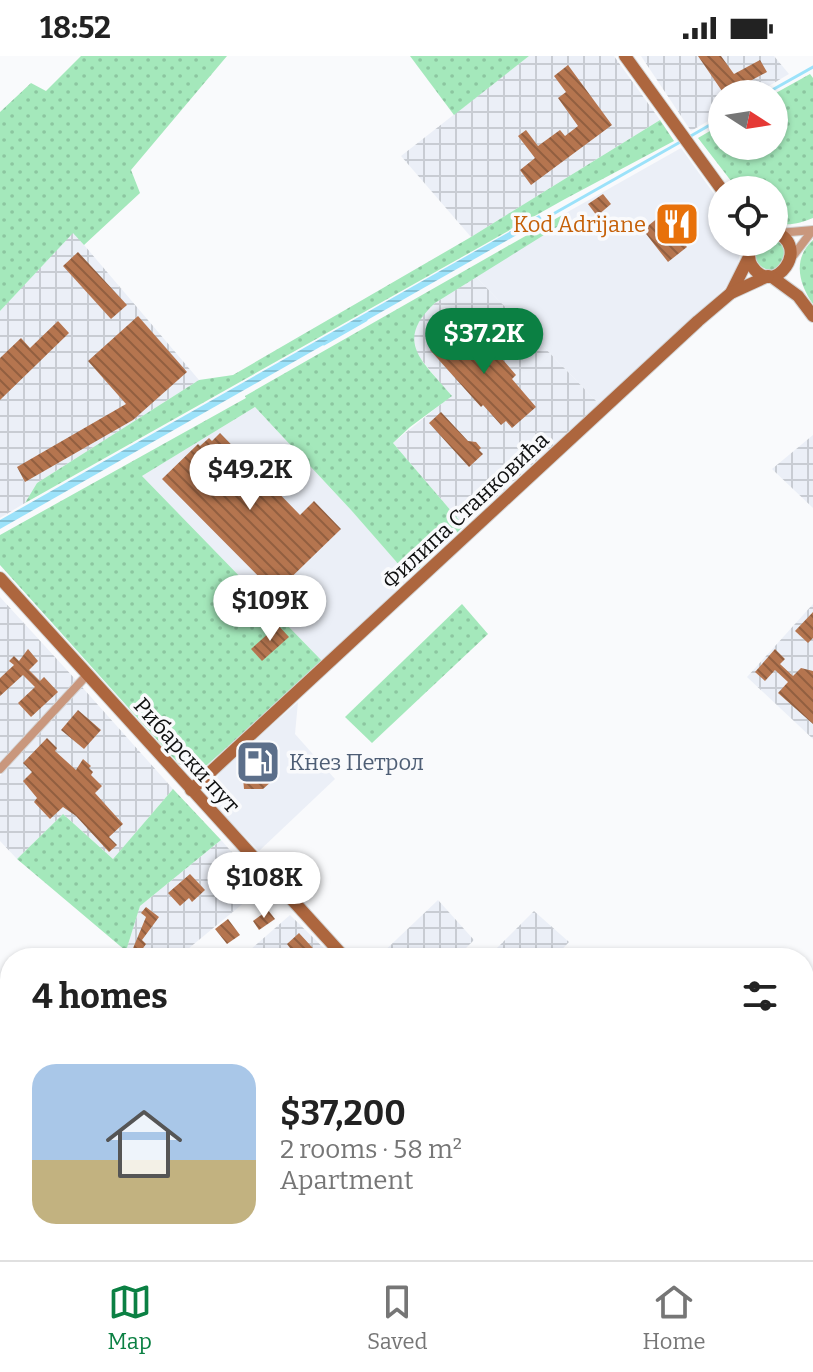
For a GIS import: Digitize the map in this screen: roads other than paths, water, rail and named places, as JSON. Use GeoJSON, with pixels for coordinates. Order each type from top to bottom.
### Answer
{"type":"FeatureCollection","features":[{"type":"Feature","properties":{"kind":"main road"},"geometry":{"type":"LineString","coordinates":[[625,56],[712,176]]}},
{"type":"Feature","properties":{"kind":"main road"},"geometry":{"type":"LineString","coordinates":[[788,241],[798,296]]}},
{"type":"Feature","properties":{"kind":"main road","name":"Филипа Станковића"},"geometry":{"type":"LineString","coordinates":[[731,293],[746,256]]}},
{"type":"Feature","properties":{"kind":"main road"},"geometry":{"type":"LineString","coordinates":[[752,256],[755,270],[770,276],[798,296],[813,316]]}},
{"type":"Feature","properties":{"kind":"main road","name":"Филипа Станковића"},"geometry":{"type":"LineString","coordinates":[[191,790],[731,293],[785,272],[793,258]]}},
{"type":"Feature","properties":{"kind":"main road","name":"Рибарски пут"},"geometry":{"type":"LineString","coordinates":[[0,578],[336,948]]}},
{"type":"Feature","properties":{"kind":"street"},"geometry":{"type":"LineString","coordinates":[[788,232],[813,230]]}},
{"type":"Feature","properties":{"kind":"street"},"geometry":{"type":"LineString","coordinates":[[793,258],[813,230]]}},
{"type":"Feature","properties":{"kind":"street"},"geometry":{"type":"LineString","coordinates":[[0,769],[87,675]]}},
{"type":"Feature","properties":{"kind":"water"},"geometry":{"type":"Polygon","coordinates":[[[539,215],[543,220],[0,529],[0,520],[539,215]]]}},
{"type":"Feature","properties":{"kind":"waterway"},"geometry":{"type":"LineString","coordinates":[[788,81],[813,67]]}},
{"type":"Feature","properties":{"kind":"waterway"},"geometry":{"type":"LineString","coordinates":[[689,137],[708,126]]}},
{"type":"Feature","properties":{"kind":"waterway"},"geometry":{"type":"LineString","coordinates":[[539,222],[682,141]]}},
{"type":"Feature","properties":{"kind":"waterway"},"geometry":{"type":"LineString","coordinates":[[324,344],[366,320]]}},
{"type":"Feature","properties":{"kind":"place","name":"Kod Adrijane"},"geometry":{"type":"Point","coordinates":[677,224]}},
{"type":"Feature","properties":{"kind":"place","name":"Кнез Петрол"},"geometry":{"type":"Point","coordinates":[258,762]}}]}
